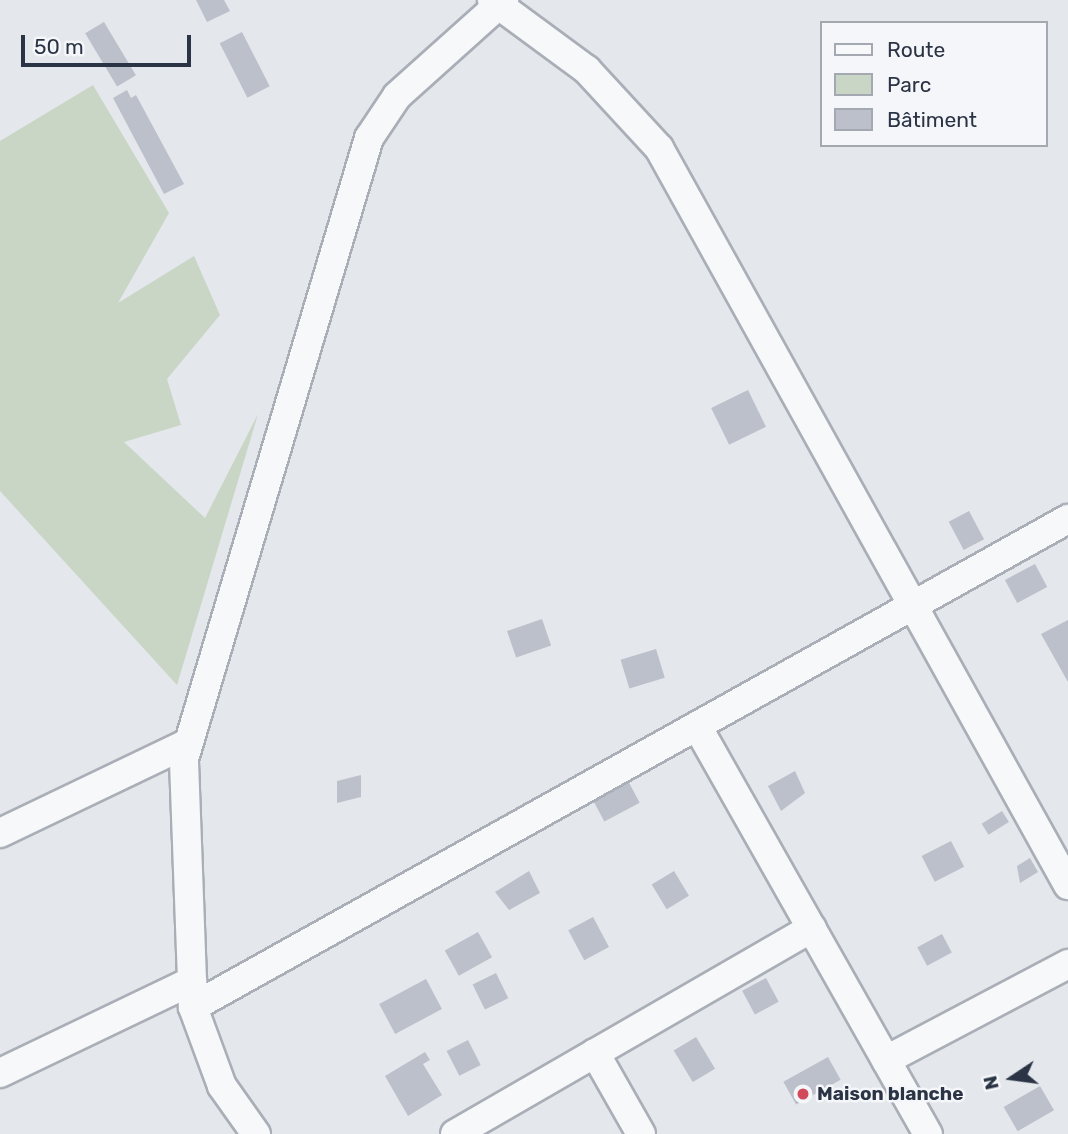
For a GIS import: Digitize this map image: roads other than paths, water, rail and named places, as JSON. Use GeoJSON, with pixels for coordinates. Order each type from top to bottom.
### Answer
{"type":"FeatureCollection","features":[{"type":"Feature","properties":{"kind":"street"},"geometry":{"type":"LineString","coordinates":[[256,1134],[222,1086],[192,994],[184,759],[369,138],[397,96],[498,2],[587,70],[659,148],[1068,885]]}},
{"type":"Feature","properties":{"kind":"street"},"geometry":{"type":"LineString","coordinates":[[0,1073],[192,994],[697,726],[1068,519]]}},
{"type":"Feature","properties":{"kind":"street"},"geometry":{"type":"LineString","coordinates":[[697,726],[928,1134]]}},
{"type":"Feature","properties":{"kind":"street"},"geometry":{"type":"LineString","coordinates":[[0,833],[188,743]]}},
{"type":"Feature","properties":{"kind":"street"},"geometry":{"type":"LineString","coordinates":[[455,1134],[811,928]]}},
{"type":"Feature","properties":{"kind":"street"},"geometry":{"type":"LineString","coordinates":[[886,1060],[1068,964]]}},
{"type":"Feature","properties":{"kind":"street"},"geometry":{"type":"LineString","coordinates":[[595,1054],[641,1134]]}},
{"type":"Feature","properties":{"kind":"place","name":"Maison blanche"},"geometry":{"type":"Point","coordinates":[803,1094]}}]}
